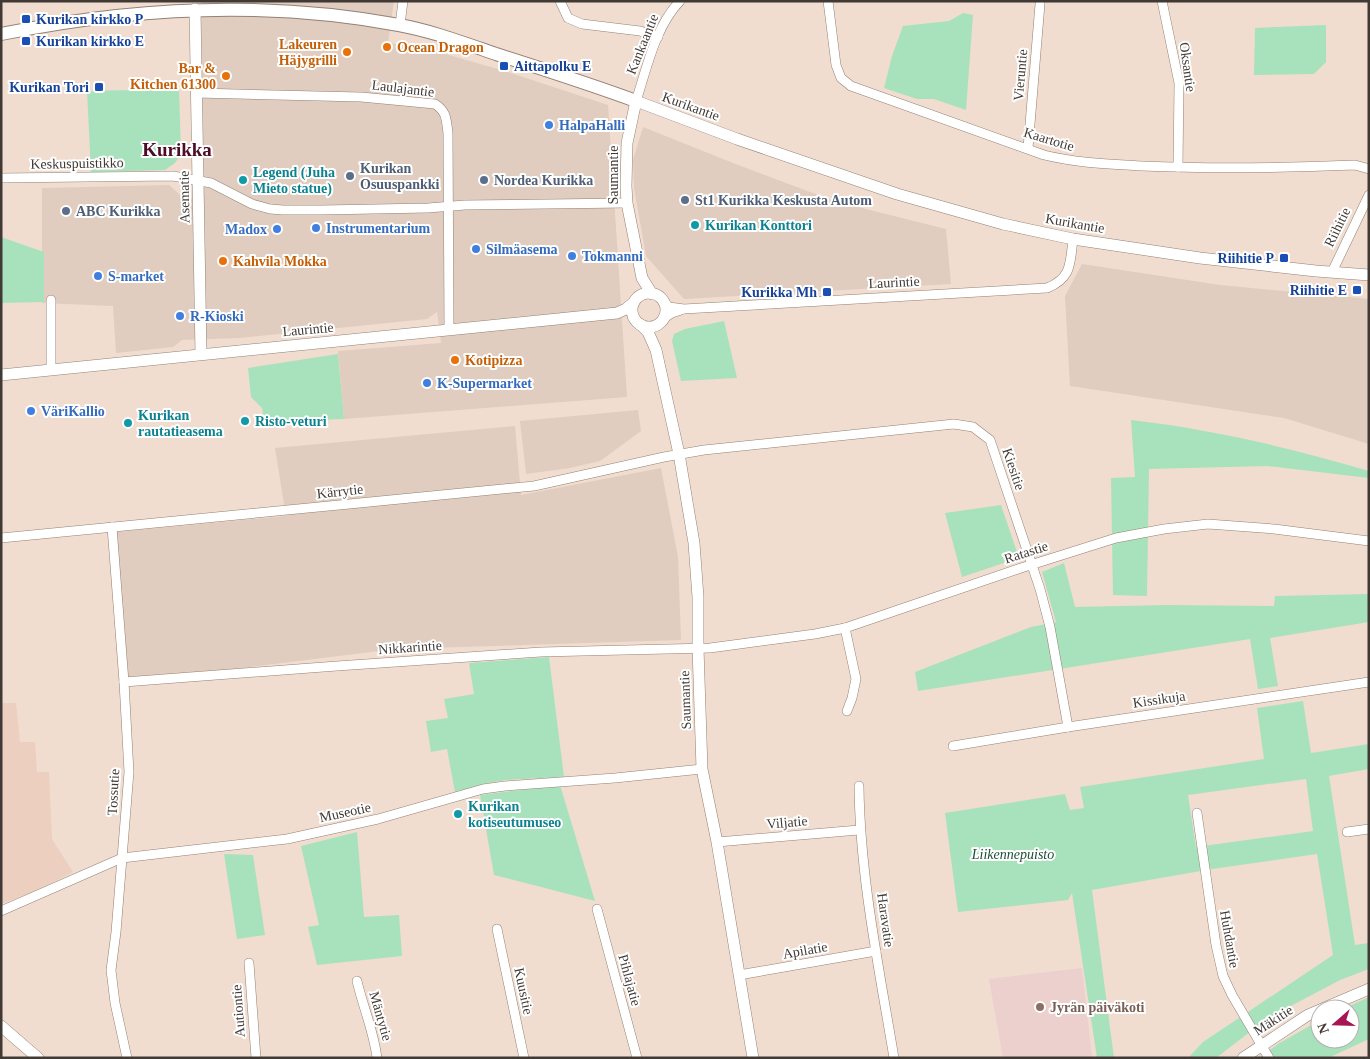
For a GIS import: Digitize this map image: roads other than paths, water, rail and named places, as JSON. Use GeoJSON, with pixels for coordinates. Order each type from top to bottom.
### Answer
{"type":"FeatureCollection","features":[{"type":"Feature","properties":{"kind":"main road","name":"Kurikantie"},"geometry":{"type":"LineString","coordinates":[[1,34],[55,23],[195,5],[308,11],[400,25],[440,36],[636,101]]}},
{"type":"Feature","properties":{"kind":"street"},"geometry":{"type":"LineString","coordinates":[[400,25],[403,1]]}},
{"type":"Feature","properties":{"kind":"street"},"geometry":{"type":"LineString","coordinates":[[560,1],[568,18],[582,24],[640,31],[658,37]]}},
{"type":"Feature","properties":{"kind":"street","name":"Kankaantie"},"geometry":{"type":"LineString","coordinates":[[636,101],[666,18],[680,1]]}},
{"type":"Feature","properties":{"kind":"street","name":"Kaartotie"},"geometry":{"type":"LineString","coordinates":[[828,1],[836,65],[842,78],[851,86],[1063,160],[1178,168],[1237,169],[1355,165],[1369,168]]}},
{"type":"Feature","properties":{"kind":"street","name":"Oksantie"},"geometry":{"type":"LineString","coordinates":[[1162,1],[1178,83],[1178,168]]}},
{"type":"Feature","properties":{"kind":"street","name":"Vieruntie"},"geometry":{"type":"LineString","coordinates":[[1028,148],[1040,4]]}},
{"type":"Feature","properties":{"kind":"street","name":"Asematie"},"geometry":{"type":"LineString","coordinates":[[195,5],[201,354]]}},
{"type":"Feature","properties":{"kind":"street","name":"Laulajantie"},"geometry":{"type":"LineString","coordinates":[[197,93],[361,97],[435,104],[442,109],[446,117],[448,133],[449,330]]}},
{"type":"Feature","properties":{"kind":"street","name":"Saumantie"},"geometry":{"type":"LineString","coordinates":[[636,101],[627,143],[627,203],[642,278],[652,294]]}},
{"type":"Feature","properties":{"kind":"street","name":"Kurikantie"},"geometry":{"type":"LineString","coordinates":[[636,101],[737,139],[898,194],[1003,224],[1073,239],[1240,263],[1369,275]]}},
{"type":"Feature","properties":{"kind":"street","name":"Keskuspuistikko"},"geometry":{"type":"LineString","coordinates":[[1,178],[173,176],[210,183],[252,204],[270,209],[332,210],[627,203]]}},
{"type":"Feature","properties":{"kind":"street","name":"Riihitie"},"geometry":{"type":"LineString","coordinates":[[1332,272],[1369,195]]}},
{"type":"Feature","properties":{"kind":"street","name":"Laurintie"},"geometry":{"type":"LineString","coordinates":[[661,321],[672,312],[684,309],[1046,288],[1059,282],[1069,269],[1073,239]]}},
{"type":"Feature","properties":{"kind":"street","name":"Saumantie"},"geometry":{"type":"LineString","coordinates":[[634,301],[640,289],[642,278]]}},
{"type":"Feature","properties":{"kind":"street"},"geometry":{"type":"LineString","coordinates":[[653,342],[654,330],[661,321],[665,309],[663,302],[652,294],[640,296],[634,301],[632,311],[637,322],[649,327],[661,321]]}},
{"type":"Feature","properties":{"kind":"street"},"geometry":{"type":"LineString","coordinates":[[51,300],[51,370]]}},
{"type":"Feature","properties":{"kind":"street","name":"Laurintie"},"geometry":{"type":"LineString","coordinates":[[617,313],[626,309],[634,301]]}},
{"type":"Feature","properties":{"kind":"street","name":"Laurintie"},"geometry":{"type":"LineString","coordinates":[[663,302],[669,307],[684,309]]}},
{"type":"Feature","properties":{"kind":"street","name":"Laurintie"},"geometry":{"type":"LineString","coordinates":[[1,375],[617,313],[627,315],[637,322]]}},
{"type":"Feature","properties":{"kind":"street","name":"Saumantie"},"geometry":{"type":"LineString","coordinates":[[637,322],[648,332],[653,342],[679,454],[694,543],[698,597],[702,769],[753,1058]]}},
{"type":"Feature","properties":{"kind":"street","name":"Kiesitie"},"geometry":{"type":"LineString","coordinates":[[679,454],[789,440],[954,424],[973,427],[990,440],[1032,564],[1050,627],[1068,727]]}},
{"type":"Feature","properties":{"kind":"street","name":"Kärrytie"},"geometry":{"type":"LineString","coordinates":[[1,538],[534,486],[679,454]]}},
{"type":"Feature","properties":{"kind":"street","name":"Ratastie"},"geometry":{"type":"LineString","coordinates":[[698,648],[815,634],[845,628],[1032,564],[1116,538],[1164,529],[1208,524],[1274,528],[1369,541]]}},
{"type":"Feature","properties":{"kind":"street","name":"Tossutie"},"geometry":{"type":"LineString","coordinates":[[112,527],[124,682],[128,772],[111,970],[115,1003],[128,1058]]}},
{"type":"Feature","properties":{"kind":"street"},"geometry":{"type":"LineString","coordinates":[[845,628],[856,679],[847,711]]}},
{"type":"Feature","properties":{"kind":"street","name":"Nikkarintie"},"geometry":{"type":"LineString","coordinates":[[124,682],[541,652],[698,648]]}},
{"type":"Feature","properties":{"kind":"street","name":"Kissikuja"},"geometry":{"type":"LineString","coordinates":[[953,746],[1369,682]]}},
{"type":"Feature","properties":{"kind":"street","name":"Museotie"},"geometry":{"type":"LineString","coordinates":[[1,911],[122,858],[287,839],[378,819],[483,789],[702,769]]}},
{"type":"Feature","properties":{"kind":"street","name":"Haravatie"},"geometry":{"type":"LineString","coordinates":[[859,786],[859,830],[876,951],[894,1058]]}},
{"type":"Feature","properties":{"kind":"street","name":"Huhdantie"},"geometry":{"type":"LineString","coordinates":[[1198,813],[1216,945],[1223,976],[1232,995],[1270,1058]]}},
{"type":"Feature","properties":{"kind":"street"},"geometry":{"type":"LineString","coordinates":[[1347,832],[1369,829]]}},
{"type":"Feature","properties":{"kind":"street","name":"Viljatie"},"geometry":{"type":"LineString","coordinates":[[716,842],[859,830]]}},
{"type":"Feature","properties":{"kind":"street","name":"Pihlajatie"},"geometry":{"type":"LineString","coordinates":[[597,909],[637,1058]]}},
{"type":"Feature","properties":{"kind":"street","name":"Kuusitie"},"geometry":{"type":"LineString","coordinates":[[497,929],[524,1058]]}},
{"type":"Feature","properties":{"kind":"street","name":"Apilatie"},"geometry":{"type":"LineString","coordinates":[[739,975],[876,951]]}},
{"type":"Feature","properties":{"kind":"street","name":"Autiontie"},"geometry":{"type":"LineString","coordinates":[[249,963],[256,1058]]}},
{"type":"Feature","properties":{"kind":"street","name":"Mäntytie"},"geometry":{"type":"LineString","coordinates":[[357,981],[364,1010],[375,1040],[377,1058]]}},
{"type":"Feature","properties":{"kind":"street","name":"Mäkitie"},"geometry":{"type":"LineString","coordinates":[[1345,999],[1369,989]]}},
{"type":"Feature","properties":{"kind":"street","name":"Mäkitie"},"geometry":{"type":"LineString","coordinates":[[1243,1058],[1310,1014]]}},
{"type":"Feature","properties":{"kind":"street"},"geometry":{"type":"LineString","coordinates":[[1,1026],[38,1058]]}},
{"type":"Feature","properties":{"kind":"place","name":"Kurikan kirkko P"},"geometry":{"type":"Point","coordinates":[26,19]}},
{"type":"Feature","properties":{"kind":"place","name":"Kurikan kirkko E"},"geometry":{"type":"Point","coordinates":[26,41]}},
{"type":"Feature","properties":{"kind":"place","name":"Ocean Dragon"},"geometry":{"type":"Point","coordinates":[387,47]}},
{"type":"Feature","properties":{"kind":"place","name":"Lakeuren Häjygrilli"},"geometry":{"type":"Point","coordinates":[347,52]}},
{"type":"Feature","properties":{"kind":"place","name":"Aittapolku E"},"geometry":{"type":"Point","coordinates":[504,66]}},
{"type":"Feature","properties":{"kind":"place","name":"Bar & Kitchen 61300"},"geometry":{"type":"Point","coordinates":[226,76]}},
{"type":"Feature","properties":{"kind":"place","name":"Kurikan Tori"},"geometry":{"type":"Point","coordinates":[99,87]}},
{"type":"Feature","properties":{"kind":"place","name":"HalpaHalli"},"geometry":{"type":"Point","coordinates":[549,125]}},
{"type":"Feature","properties":{"kind":"place","name":"Kurikan Osuuspankki"},"geometry":{"type":"Point","coordinates":[350,176]}},
{"type":"Feature","properties":{"kind":"place","name":"Legend (Juha Mieto statue)"},"geometry":{"type":"Point","coordinates":[243,180]}},
{"type":"Feature","properties":{"kind":"place","name":"Nordea Kurikka"},"geometry":{"type":"Point","coordinates":[484,180]}},
{"type":"Feature","properties":{"kind":"place","name":"St1 Kurikka Keskusta Autom"},"geometry":{"type":"Point","coordinates":[685,200]}},
{"type":"Feature","properties":{"kind":"place","name":"ABC Kurikka"},"geometry":{"type":"Point","coordinates":[66,211]}},
{"type":"Feature","properties":{"kind":"place","name":"Kurikan Konttori"},"geometry":{"type":"Point","coordinates":[695,225]}},
{"type":"Feature","properties":{"kind":"place","name":"Instrumentarium"},"geometry":{"type":"Point","coordinates":[316,228]}},
{"type":"Feature","properties":{"kind":"place","name":"Madox"},"geometry":{"type":"Point","coordinates":[277,229]}},
{"type":"Feature","properties":{"kind":"place","name":"Silmäasema"},"geometry":{"type":"Point","coordinates":[476,249]}},
{"type":"Feature","properties":{"kind":"place","name":"Tokmanni"},"geometry":{"type":"Point","coordinates":[572,256]}},
{"type":"Feature","properties":{"kind":"place","name":"Riihitie P"},"geometry":{"type":"Point","coordinates":[1284,258]}},
{"type":"Feature","properties":{"kind":"place","name":"Kahvila Mokka"},"geometry":{"type":"Point","coordinates":[223,261]}},
{"type":"Feature","properties":{"kind":"place","name":"S-market"},"geometry":{"type":"Point","coordinates":[98,276]}},
{"type":"Feature","properties":{"kind":"place","name":"Riihitie E"},"geometry":{"type":"Point","coordinates":[1357,290]}},
{"type":"Feature","properties":{"kind":"place","name":"Kurikka Mh"},"geometry":{"type":"Point","coordinates":[827,292]}},
{"type":"Feature","properties":{"kind":"place","name":"R-Kioski"},"geometry":{"type":"Point","coordinates":[180,316]}},
{"type":"Feature","properties":{"kind":"place","name":"Kotipizza"},"geometry":{"type":"Point","coordinates":[455,360]}},
{"type":"Feature","properties":{"kind":"place","name":"K-Supermarket"},"geometry":{"type":"Point","coordinates":[427,383]}},
{"type":"Feature","properties":{"kind":"place","name":"VäriKallio"},"geometry":{"type":"Point","coordinates":[31,411]}},
{"type":"Feature","properties":{"kind":"place","name":"Risto-veturi"},"geometry":{"type":"Point","coordinates":[245,421]}},
{"type":"Feature","properties":{"kind":"place","name":"Kurikan rautatieasema"},"geometry":{"type":"Point","coordinates":[128,423]}},
{"type":"Feature","properties":{"kind":"place","name":"Kurikan kotiseutumuseo"},"geometry":{"type":"Point","coordinates":[458,814]}},
{"type":"Feature","properties":{"kind":"place","name":"Jyrän päiväkoti"},"geometry":{"type":"Point","coordinates":[1040,1007]}},
{"type":"Feature","properties":{"kind":"district","name":"Kurikka"},"geometry":{"type":"Point","coordinates":[177,149]}},
{"type":"Feature","properties":{"kind":"park label","name":"Liikennepuisto"},"geometry":{"type":"Point","coordinates":[1013,854]}}]}
